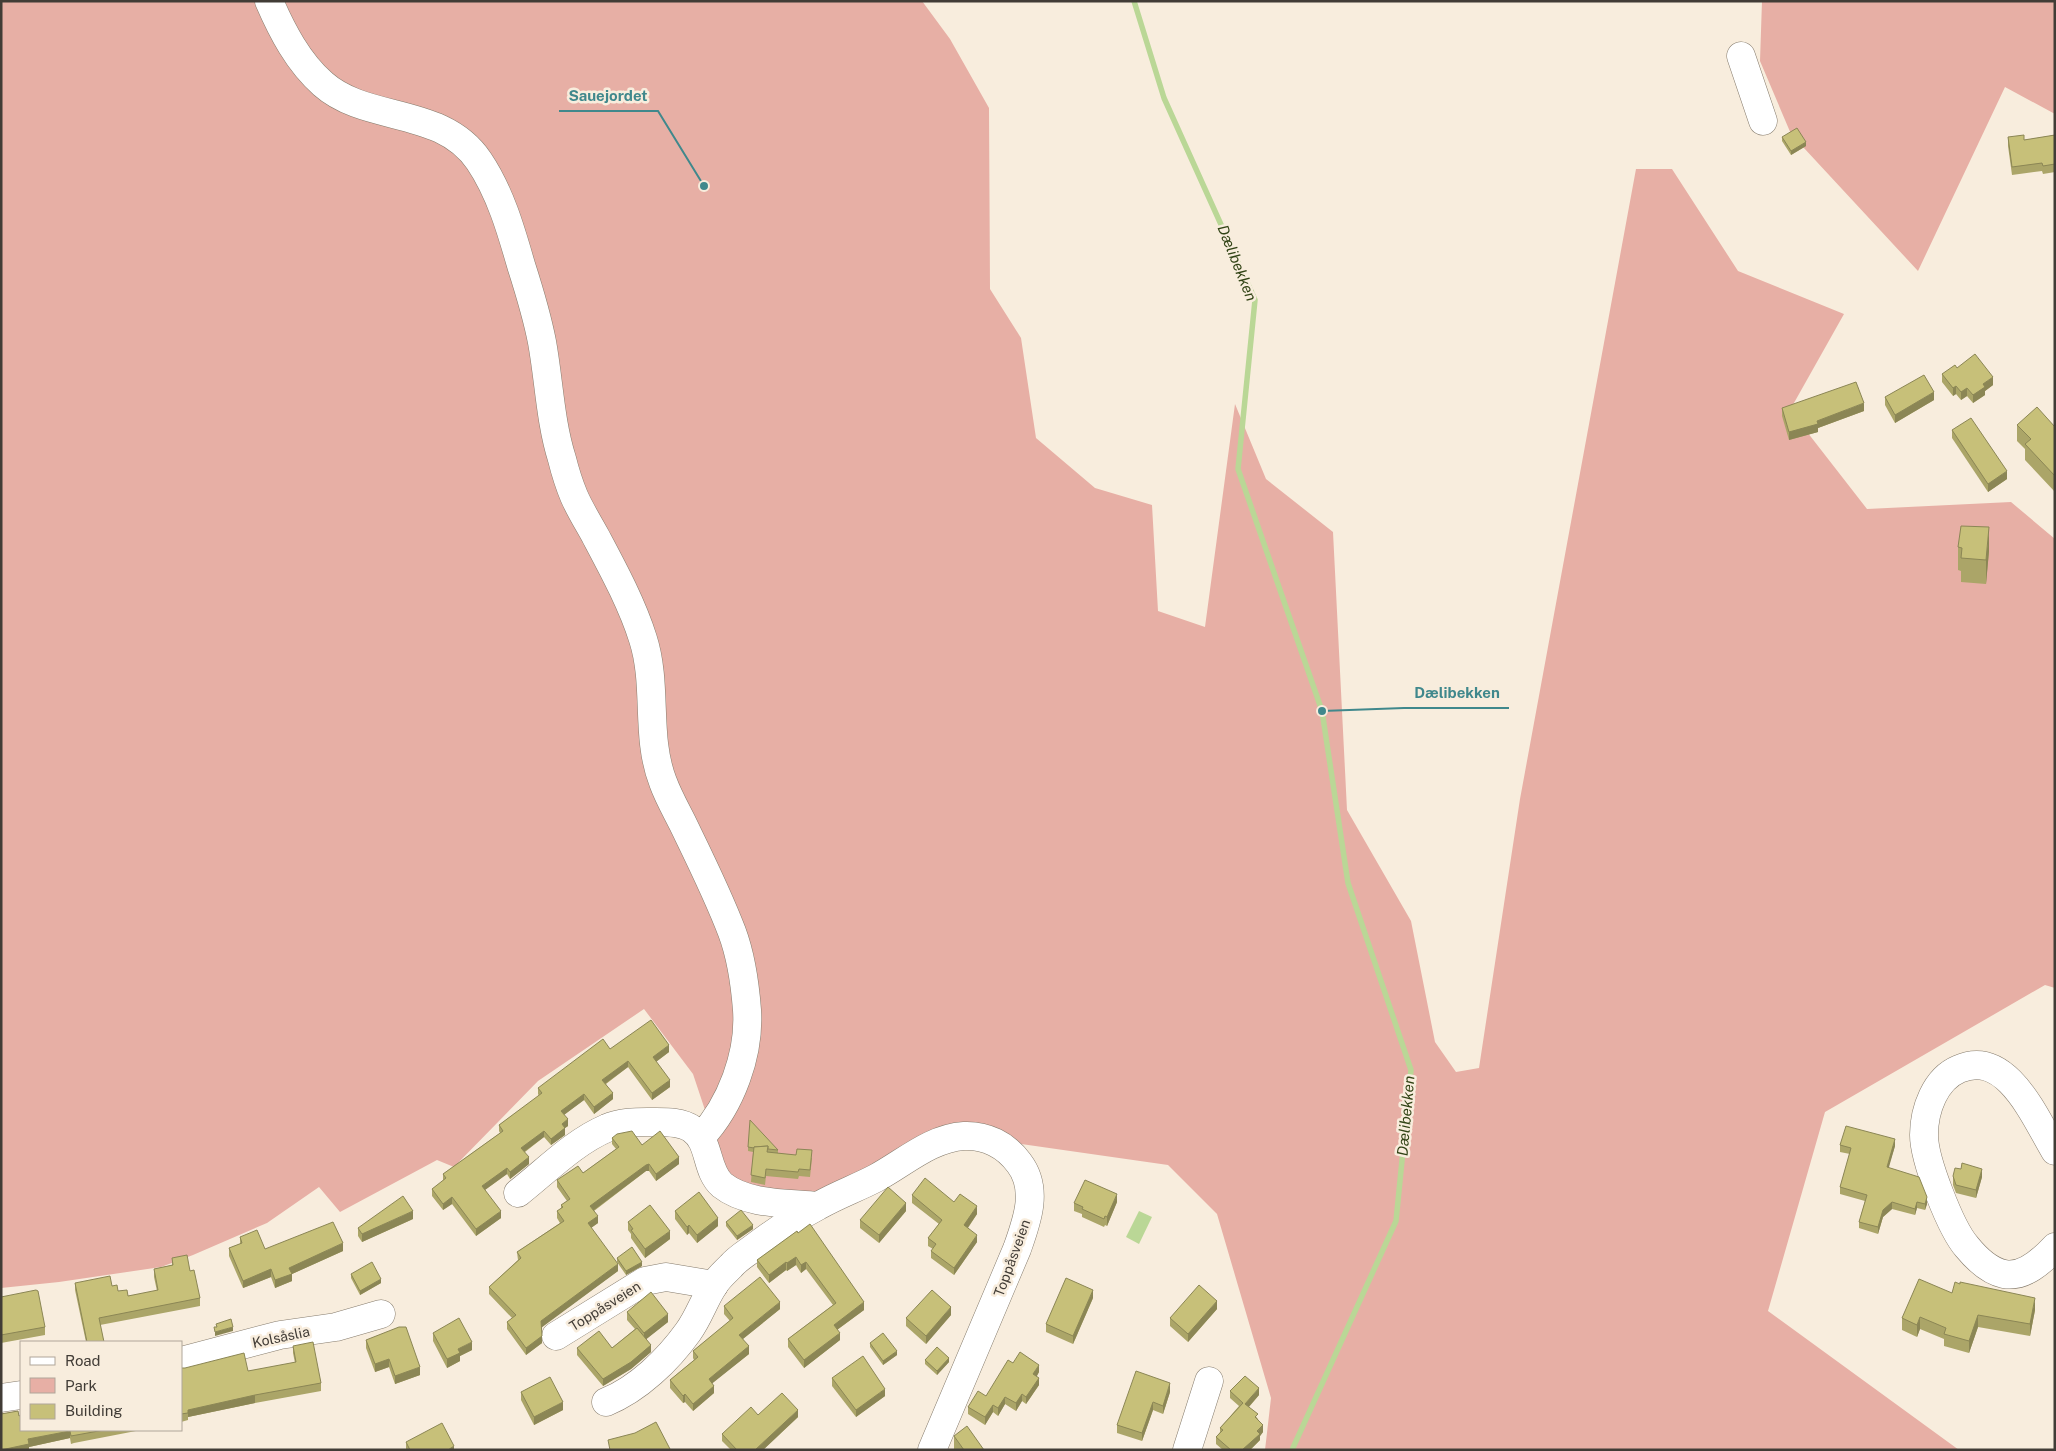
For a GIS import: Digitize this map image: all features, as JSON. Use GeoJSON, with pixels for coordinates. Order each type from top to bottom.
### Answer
{"type":"FeatureCollection","features":[{"type":"Feature","properties":{"kind":"street"},"geometry":{"type":"LineString","coordinates":[[269,1],[299,58],[323,84],[338,94],[365,105],[448,132],[464,143],[479,161],[495,188],[515,243],[542,341],[560,453],[571,487],[632,612],[643,640],[651,673],[652,741],[662,781],[733,935],[743,976],[747,1013],[746,1038],[742,1061],[731,1090],[713,1124],[701,1137]]}},
{"type":"Feature","properties":{"kind":"street"},"geometry":{"type":"LineString","coordinates":[[1741,56],[1763,120]]}},
{"type":"Feature","properties":{"kind":"street"},"geometry":{"type":"LineString","coordinates":[[2055,1151],[2015,1084],[1997,1070],[1970,1064],[1952,1072],[1937,1087],[1928,1112],[1924,1136],[1931,1168],[1955,1228],[1967,1247],[1988,1267],[2004,1274],[2025,1272],[2044,1259],[2055,1247]]}},
{"type":"Feature","properties":{"kind":"street"},"geometry":{"type":"LineString","coordinates":[[518,1193],[579,1144],[607,1127],[623,1123],[640,1122],[678,1123],[692,1129],[701,1137],[714,1172],[721,1184],[737,1194],[757,1199],[818,1206]]}},
{"type":"Feature","properties":{"kind":"street","name":"Toppåsveien"},"geometry":{"type":"LineString","coordinates":[[606,1402],[621,1396],[662,1362],[688,1332],[714,1285],[732,1264],[769,1236],[818,1206],[876,1178],[935,1144],[946,1139],[981,1136],[1006,1148],[1023,1168],[1029,1181],[1030,1200],[1026,1224],[1014,1258],[932,1450]]}},
{"type":"Feature","properties":{"kind":"street","name":"Toppåsveien"},"geometry":{"type":"LineString","coordinates":[[556,1336],[645,1281],[666,1277],[714,1285]]}},
{"type":"Feature","properties":{"kind":"street","name":"Kolsåslia"},"geometry":{"type":"LineString","coordinates":[[182,1361],[280,1335],[336,1326],[381,1314]]}},
{"type":"Feature","properties":{"kind":"street"},"geometry":{"type":"LineString","coordinates":[[1187,1450],[1209,1381]]}},
{"type":"Feature","properties":{"kind":"street"},"geometry":{"type":"LineString","coordinates":[[1,1398],[20,1395]]}},
{"type":"Feature","properties":{"kind":"green space"},"geometry":{"type":"Polygon","coordinates":[[[1,1],[922,1],[950,39],[989,108],[990,289],[1021,338],[1036,438],[1095,488],[1152,505],[1158,611],[1205,627],[1235,404],[1266,479],[1333,532],[1347,810],[1411,921],[1435,1042],[1456,1072],[1479,1068],[1520,799],[1636,169],[1672,169],[1738,271],[1844,314],[1790,410],[1867,509],[2011,502],[2055,539],[2055,988],[2045,985],[1825,1112],[1768,1311],[1959,1450],[1265,1450],[1271,1398],[1217,1214],[1168,1165],[1008,1142],[963,1127],[833,1189],[805,1196],[726,1182],[714,1137],[693,1074],[644,1009],[538,1081],[454,1167],[437,1160],[340,1212],[319,1187],[267,1223],[161,1267],[59,1282],[1,1288],[1,1]]]}},
{"type":"Feature","properties":{"kind":"green space"},"geometry":{"type":"Polygon","coordinates":[[[1762,1],[2055,1],[2055,114],[2005,87],[1918,271],[1791,134],[1760,61],[1762,1]]]}},
{"type":"Feature","properties":{"kind":"shaded area"},"geometry":{"type":"Polygon","coordinates":[[[1139,1211],[1152,1217],[1139,1244],[1126,1237],[1139,1211]]]}},
{"type":"Feature","properties":{"kind":"building"},"geometry":{"type":"Polygon","coordinates":[[[1797,128],[1806,142],[1791,151],[1782,137],[1797,128]]]}},
{"type":"Feature","properties":{"kind":"building"},"geometry":{"type":"Polygon","coordinates":[[[2024,135],[2024,140],[2055,135],[2055,164],[2043,166],[2042,163],[2012,167],[2008,137],[2024,135]]]}},
{"type":"Feature","properties":{"kind":"building"},"geometry":{"type":"Polygon","coordinates":[[[1975,354],[1993,377],[1983,384],[1985,387],[1973,395],[1967,388],[1961,392],[1956,386],[1953,388],[1942,374],[1955,365],[1957,368],[1975,354]]]}},
{"type":"Feature","properties":{"kind":"building"},"geometry":{"type":"Polygon","coordinates":[[[1924,375],[1934,392],[1895,415],[1885,397],[1924,375]]]}},
{"type":"Feature","properties":{"kind":"building"},"geometry":{"type":"Polygon","coordinates":[[[1856,382],[1864,403],[1817,421],[1818,424],[1789,432],[1782,408],[1856,382]]]}},
{"type":"Feature","properties":{"kind":"building"},"geometry":{"type":"Polygon","coordinates":[[[2037,407],[2055,427],[2055,476],[2025,444],[2031,439],[2017,425],[2037,407]]]}},
{"type":"Feature","properties":{"kind":"building"},"geometry":{"type":"Polygon","coordinates":[[[1971,418],[2007,471],[1988,484],[1952,430],[1971,418]]]}},
{"type":"Feature","properties":{"kind":"building"},"geometry":{"type":"Polygon","coordinates":[[[1961,526],[1989,527],[1986,560],[1961,558],[1962,548],[1958,547],[1961,526]]]}},
{"type":"Feature","properties":{"kind":"building"},"geometry":{"type":"Polygon","coordinates":[[[651,1020],[669,1045],[653,1057],[670,1080],[652,1093],[628,1061],[602,1080],[613,1093],[594,1107],[584,1094],[561,1111],[568,1119],[562,1124],[565,1128],[551,1139],[544,1131],[521,1148],[529,1157],[510,1172],[507,1168],[482,1186],[501,1211],[476,1229],[452,1197],[443,1204],[432,1189],[446,1178],[443,1174],[503,1131],[499,1125],[542,1093],[538,1088],[603,1039],[610,1049],[651,1020]]]}},
{"type":"Feature","properties":{"kind":"building"},"geometry":{"type":"Polygon","coordinates":[[[750,1120],[778,1150],[768,1149],[768,1146],[748,1147],[750,1120]]]}},
{"type":"Feature","properties":{"kind":"building"},"geometry":{"type":"Polygon","coordinates":[[[1846,1126],[1895,1139],[1887,1167],[1919,1177],[1927,1197],[1925,1204],[1917,1202],[1915,1209],[1892,1202],[1883,1210],[1878,1227],[1859,1222],[1867,1195],[1840,1187],[1851,1148],[1840,1145],[1846,1126]]]}},
{"type":"Feature","properties":{"kind":"building"},"geometry":{"type":"Polygon","coordinates":[[[632,1131],[642,1145],[660,1131],[679,1157],[656,1174],[649,1164],[646,1165],[590,1206],[598,1216],[588,1223],[618,1264],[541,1321],[542,1336],[526,1348],[507,1322],[516,1315],[489,1287],[521,1258],[517,1252],[564,1221],[557,1211],[563,1207],[561,1205],[570,1199],[557,1180],[578,1166],[583,1173],[619,1147],[612,1138],[617,1134],[632,1131]]]}},
{"type":"Feature","properties":{"kind":"building"},"geometry":{"type":"Polygon","coordinates":[[[768,1146],[767,1152],[796,1155],[797,1149],[812,1150],[810,1170],[799,1169],[798,1172],[766,1169],[765,1178],[751,1175],[754,1147],[768,1146]]]}},
{"type":"Feature","properties":{"kind":"building"},"geometry":{"type":"Polygon","coordinates":[[[1962,1163],[1982,1169],[1976,1190],[1956,1185],[1953,1176],[1955,1168],[1961,1169],[1962,1163]]]}},
{"type":"Feature","properties":{"kind":"building"},"geometry":{"type":"Polygon","coordinates":[[[925,1178],[954,1202],[960,1194],[977,1206],[964,1225],[977,1235],[954,1268],[931,1251],[936,1244],[928,1238],[942,1220],[912,1195],[925,1178]]]}},
{"type":"Feature","properties":{"kind":"building"},"geometry":{"type":"Polygon","coordinates":[[[1085,1180],[1117,1194],[1107,1217],[1105,1216],[1104,1219],[1082,1209],[1083,1207],[1074,1203],[1085,1180]]]}},
{"type":"Feature","properties":{"kind":"building"},"geometry":{"type":"Polygon","coordinates":[[[888,1187],[906,1203],[879,1235],[860,1220],[888,1187]]]}},
{"type":"Feature","properties":{"kind":"building"},"geometry":{"type":"Polygon","coordinates":[[[699,1192],[718,1218],[697,1235],[689,1225],[687,1227],[675,1211],[699,1192]]]}},
{"type":"Feature","properties":{"kind":"building"},"geometry":{"type":"Polygon","coordinates":[[[403,1196],[413,1211],[362,1234],[358,1228],[403,1196]]]}},
{"type":"Feature","properties":{"kind":"building"},"geometry":{"type":"Polygon","coordinates":[[[650,1205],[670,1231],[645,1249],[631,1230],[633,1229],[628,1222],[650,1205]]]}},
{"type":"Feature","properties":{"kind":"building"},"geometry":{"type":"Polygon","coordinates":[[[741,1210],[753,1225],[737,1236],[726,1222],[741,1210]]]}},
{"type":"Feature","properties":{"kind":"building"},"geometry":{"type":"Polygon","coordinates":[[[333,1222],[343,1243],[289,1268],[292,1274],[275,1280],[271,1269],[243,1281],[229,1248],[242,1243],[240,1237],[257,1230],[265,1249],[333,1222]]]}},
{"type":"Feature","properties":{"kind":"building"},"geometry":{"type":"Polygon","coordinates":[[[810,1224],[864,1302],[834,1325],[840,1333],[804,1360],[788,1339],[836,1303],[806,1262],[801,1265],[796,1257],[769,1275],[757,1260],[797,1231],[798,1233],[810,1224]]]}},
{"type":"Feature","properties":{"kind":"building"},"geometry":{"type":"Polygon","coordinates":[[[632,1247],[642,1262],[626,1271],[617,1258],[632,1247]]]}},
{"type":"Feature","properties":{"kind":"building"},"geometry":{"type":"Polygon","coordinates":[[[187,1255],[190,1271],[194,1270],[200,1298],[99,1318],[104,1341],[87,1341],[75,1283],[110,1276],[112,1286],[117,1285],[118,1291],[127,1290],[128,1296],[158,1290],[154,1269],[173,1265],[172,1258],[187,1255]]]}},
{"type":"Feature","properties":{"kind":"building"},"geometry":{"type":"Polygon","coordinates":[[[372,1262],[381,1279],[360,1291],[351,1274],[372,1262]]]}},
{"type":"Feature","properties":{"kind":"building"},"geometry":{"type":"Polygon","coordinates":[[[760,1277],[780,1302],[739,1335],[749,1346],[709,1379],[714,1386],[693,1404],[685,1394],[683,1396],[670,1380],[698,1357],[693,1351],[733,1318],[724,1306],[760,1277]]]}},
{"type":"Feature","properties":{"kind":"building"},"geometry":{"type":"Polygon","coordinates":[[[1066,1278],[1093,1290],[1073,1336],[1046,1324],[1066,1278]]]}},
{"type":"Feature","properties":{"kind":"building"},"geometry":{"type":"Polygon","coordinates":[[[1919,1279],[1952,1293],[1955,1282],[1960,1284],[1960,1282],[2035,1298],[2030,1324],[1978,1315],[1969,1341],[1944,1334],[1946,1328],[1920,1317],[1917,1325],[1902,1318],[1919,1279]]]}},
{"type":"Feature","properties":{"kind":"building"},"geometry":{"type":"Polygon","coordinates":[[[1199,1285],[1217,1301],[1188,1334],[1170,1318],[1199,1285]]]}},
{"type":"Feature","properties":{"kind":"building"},"geometry":{"type":"Polygon","coordinates":[[[932,1290],[951,1307],[926,1336],[906,1318],[932,1290]]]}},
{"type":"Feature","properties":{"kind":"building"},"geometry":{"type":"Polygon","coordinates":[[[38,1291],[45,1327],[1,1335],[1,1297],[38,1291]]]}},
{"type":"Feature","properties":{"kind":"building"},"geometry":{"type":"Polygon","coordinates":[[[651,1292],[668,1314],[644,1333],[627,1312],[651,1292]]]}},
{"type":"Feature","properties":{"kind":"building"},"geometry":{"type":"Polygon","coordinates":[[[459,1318],[472,1342],[458,1349],[460,1353],[447,1359],[433,1333],[459,1318]]]}},
{"type":"Feature","properties":{"kind":"building"},"geometry":{"type":"Polygon","coordinates":[[[231,1319],[233,1327],[215,1332],[214,1327],[217,1327],[216,1324],[231,1319]]]}},
{"type":"Feature","properties":{"kind":"building"},"geometry":{"type":"Polygon","coordinates":[[[399,1327],[406,1327],[420,1367],[395,1376],[389,1359],[375,1364],[366,1340],[399,1327]]]}},
{"type":"Feature","properties":{"kind":"building"},"geometry":{"type":"Polygon","coordinates":[[[637,1328],[651,1345],[631,1362],[603,1379],[577,1348],[599,1331],[612,1348],[637,1328]]]}},
{"type":"Feature","properties":{"kind":"building"},"geometry":{"type":"Polygon","coordinates":[[[883,1333],[897,1351],[883,1361],[870,1343],[883,1333]]]}},
{"type":"Feature","properties":{"kind":"building"},"geometry":{"type":"Polygon","coordinates":[[[313,1342],[321,1383],[255,1395],[188,1410],[188,1413],[182,1414],[182,1368],[244,1353],[248,1371],[296,1362],[293,1346],[313,1342]]]}},
{"type":"Feature","properties":{"kind":"building"},"geometry":{"type":"Polygon","coordinates":[[[937,1347],[949,1358],[937,1371],[925,1360],[937,1347]]]}},
{"type":"Feature","properties":{"kind":"building"},"geometry":{"type":"Polygon","coordinates":[[[1020,1352],[1039,1365],[1033,1374],[1039,1378],[1026,1397],[1022,1394],[1016,1403],[1005,1397],[998,1408],[993,1405],[985,1417],[968,1407],[978,1391],[986,1396],[1008,1360],[1013,1363],[1020,1352]]]}},
{"type":"Feature","properties":{"kind":"building"},"geometry":{"type":"Polygon","coordinates":[[[863,1356],[885,1389],[856,1410],[832,1378],[863,1356]]]}},
{"type":"Feature","properties":{"kind":"building"},"geometry":{"type":"Polygon","coordinates":[[[1136,1371],[1170,1383],[1163,1406],[1153,1402],[1142,1433],[1117,1425],[1136,1371]]]}},
{"type":"Feature","properties":{"kind":"building"},"geometry":{"type":"Polygon","coordinates":[[[1245,1376],[1259,1388],[1245,1404],[1258,1414],[1255,1417],[1263,1425],[1257,1431],[1260,1434],[1242,1450],[1231,1450],[1216,1437],[1223,1430],[1220,1428],[1243,1403],[1230,1391],[1245,1376]]]}},
{"type":"Feature","properties":{"kind":"building"},"geometry":{"type":"Polygon","coordinates":[[[550,1377],[563,1402],[534,1417],[521,1392],[550,1377]]]}},
{"type":"Feature","properties":{"kind":"building"},"geometry":{"type":"Polygon","coordinates":[[[782,1393],[798,1410],[755,1450],[737,1450],[722,1434],[751,1407],[758,1415],[782,1393]]]}},
{"type":"Feature","properties":{"kind":"building"},"geometry":{"type":"Polygon","coordinates":[[[18,1411],[20,1416],[20,1431],[70,1431],[28,1439],[29,1444],[1,1450],[1,1414],[18,1411]]]}},
{"type":"Feature","properties":{"kind":"building"},"geometry":{"type":"Polygon","coordinates":[[[656,1422],[669,1450],[610,1450],[608,1440],[635,1433],[656,1422]]]}},
{"type":"Feature","properties":{"kind":"building"},"geometry":{"type":"Polygon","coordinates":[[[442,1423],[454,1446],[448,1450],[410,1450],[406,1442],[442,1423]]]}},
{"type":"Feature","properties":{"kind":"building"},"geometry":{"type":"Polygon","coordinates":[[[967,1426],[984,1450],[964,1450],[954,1436],[967,1426]]]}},
{"type":"Feature","properties":{"kind":"building"},"geometry":{"type":"Polygon","coordinates":[[[70,1431],[98,1431],[71,1436],[70,1431]]]}},
{"type":"Feature","properties":{"kind":"waterway","name":"Dælibekken"},"geometry":{"type":"LineString","coordinates":[[1134,1],[1164,98],[1255,300],[1238,469],[1322,711],[1348,883],[1411,1070],[1396,1221],[1292,1450]]}},
{"type":"Feature","properties":{"kind":"place","name":"Sauejordet"},"geometry":{"type":"Point","coordinates":[704,186]}},
{"type":"Feature","properties":{"kind":"place","name":"Dælibekken"},"geometry":{"type":"Point","coordinates":[1322,711]}}]}
